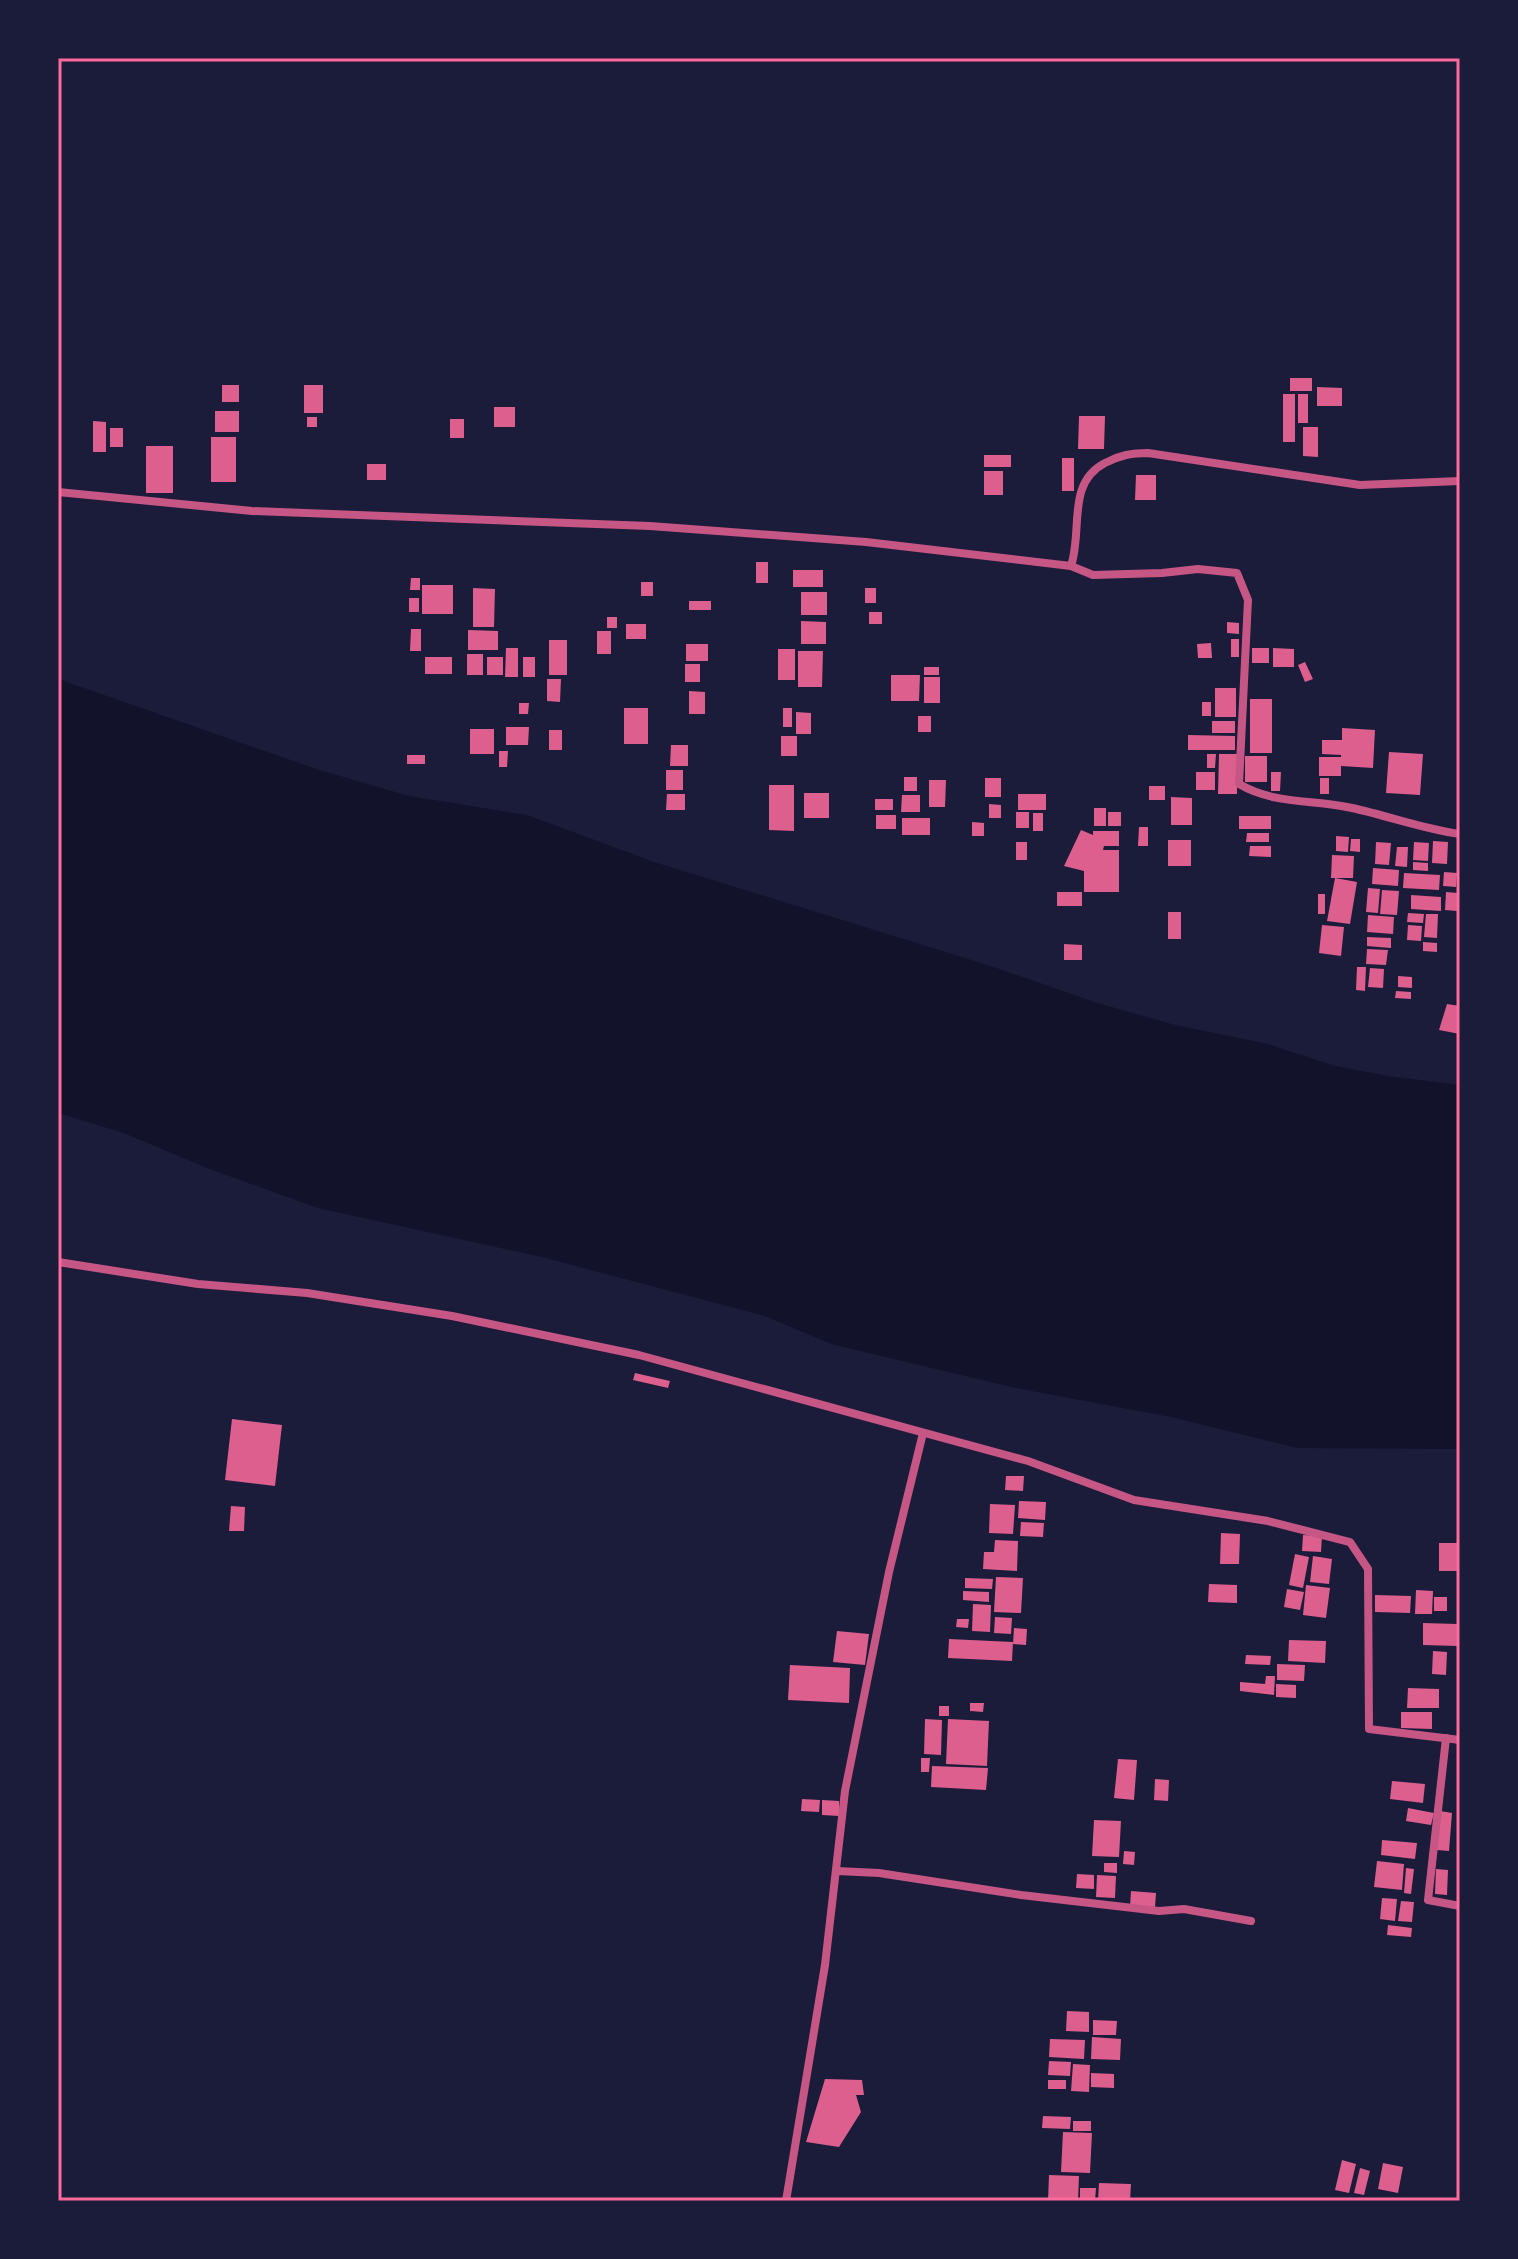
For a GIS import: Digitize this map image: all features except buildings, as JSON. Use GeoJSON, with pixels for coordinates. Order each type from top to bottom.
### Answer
{"type":"FeatureCollection","features":[{"type":"Feature","properties":{"kind":"street"},"geometry":{"type":"LineString","coordinates":[[1071,566],[1077,549],[1078,500],[1084,480],[1095,468],[1130,453],[1148,453],[1360,485],[1460,481]]}},
{"type":"Feature","properties":{"kind":"street"},"geometry":{"type":"LineString","coordinates":[[58,492],[252,511],[650,526],[851,540],[1071,566],[1093,575],[1198,569],[1237,573],[1248,600],[1239,784],[1256,794],[1275,799],[1349,807],[1437,831],[1460,834]]}},
{"type":"Feature","properties":{"kind":"street"},"geometry":{"type":"LineString","coordinates":[[58,1262],[198,1284],[307,1293],[452,1316],[639,1355],[1028,1461],[1134,1500],[1268,1521],[1350,1542],[1368,1569],[1369,1729],[1460,1740]]}},
{"type":"Feature","properties":{"kind":"street"},"geometry":{"type":"LineString","coordinates":[[786,2201],[825,1965],[845,1791],[923,1433]]}},
{"type":"Feature","properties":{"kind":"street"},"geometry":{"type":"LineString","coordinates":[[1446,1738],[1428,1900],[1460,1906]]}},
{"type":"Feature","properties":{"kind":"street"},"geometry":{"type":"LineString","coordinates":[[837,1871],[879,1873],[1021,1895],[1159,1911],[1184,1909],[1251,1921]]}},
{"type":"Feature","properties":{"kind":"shaded area"},"geometry":{"type":"Polygon","coordinates":[[[58,679],[319,770],[409,796],[527,815],[654,862],[994,967],[1094,1002],[1175,1025],[1268,1044],[1335,1066],[1460,1085],[1460,1449],[1297,1448],[1171,1417],[1016,1388],[831,1344],[765,1316],[542,1257],[318,1208],[207,1168],[124,1133],[58,1113],[58,679]]]}}]}
